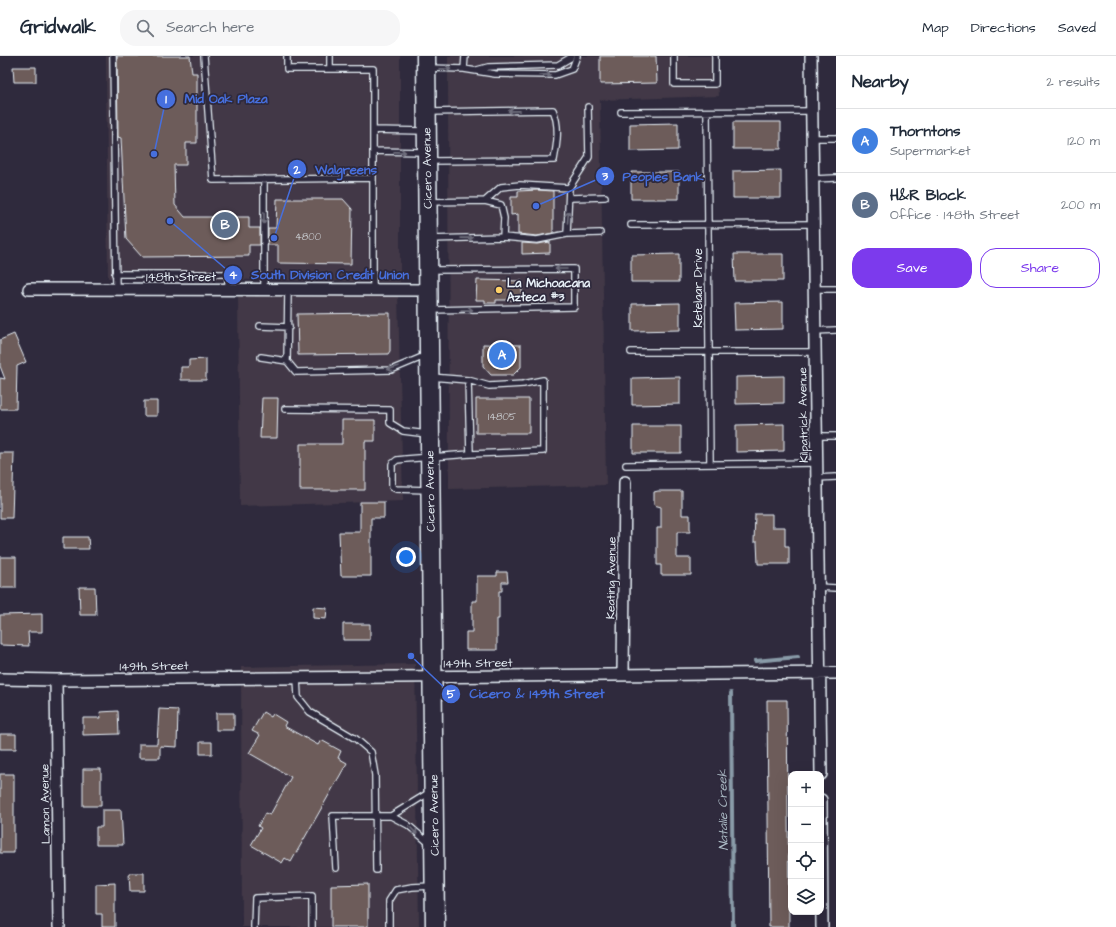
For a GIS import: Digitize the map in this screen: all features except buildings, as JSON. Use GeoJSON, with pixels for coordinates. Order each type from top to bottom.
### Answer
{"type":"FeatureCollection","features":[{"type":"Feature","properties":{"kind":"main road","name":"Cicero Avenue"},"geometry":{"type":"LineString","coordinates":[[426,62],[435,927]]}},
{"type":"Feature","properties":{"kind":"street","name":"Kilpatrick Avenue"},"geometry":{"type":"LineString","coordinates":[[811,56],[821,771]]}},
{"type":"Feature","properties":{"kind":"street","name":"148th Street"},"geometry":{"type":"LineString","coordinates":[[29,289],[428,290]]}},
{"type":"Feature","properties":{"kind":"street","name":"Keating Avenue"},"geometry":{"type":"LineString","coordinates":[[623,674],[625,482]]}},
{"type":"Feature","properties":{"kind":"street","name":"149th Street"},"geometry":{"type":"LineString","coordinates":[[0,679],[56,680],[836,673]]}},
{"type":"Feature","properties":{"kind":"street","name":"Lamon Avenue"},"geometry":{"type":"LineString","coordinates":[[56,680],[60,927]]}},
{"type":"Feature","properties":{"kind":"street"},"geometry":{"type":"LineString","coordinates":[[821,807],[822,927]]}},
{"type":"Feature","properties":{"kind":"lane"},"geometry":{"type":"LineString","coordinates":[[113,56],[116,289]]}},
{"type":"Feature","properties":{"kind":"lane"},"geometry":{"type":"LineString","coordinates":[[204,56],[212,180],[373,178]]}},
{"type":"Feature","properties":{"kind":"lane"},"geometry":{"type":"LineString","coordinates":[[287,56],[287,69],[373,69],[373,290]]}},
{"type":"Feature","properties":{"kind":"lane"},"geometry":{"type":"LineString","coordinates":[[330,56],[330,69]]}},
{"type":"Feature","properties":{"kind":"lane"},"geometry":{"type":"LineString","coordinates":[[464,69],[465,56]]}},
{"type":"Feature","properties":{"kind":"lane"},"geometry":{"type":"LineString","coordinates":[[475,71],[488,67],[558,65],[571,56]]}},
{"type":"Feature","properties":{"kind":"lane"},"geometry":{"type":"LineString","coordinates":[[426,62],[495,74],[555,75],[572,69],[577,56]]}},
{"type":"Feature","properties":{"kind":"lane"},"geometry":{"type":"LineString","coordinates":[[674,56],[674,84],[715,84],[715,56]]}},
{"type":"Feature","properties":{"kind":"lane"},"geometry":{"type":"LineString","coordinates":[[567,234],[570,198],[569,188],[589,157],[588,107]]}},
{"type":"Feature","properties":{"kind":"lane"},"geometry":{"type":"LineString","coordinates":[[373,151],[427,156],[554,160],[557,144],[557,119],[553,110],[426,112]]}},
{"type":"Feature","properties":{"kind":"lane"},"geometry":{"type":"LineString","coordinates":[[621,112],[812,111]]}},
{"type":"Feature","properties":{"kind":"lane","name":"Ketelaar Drive"},"geometry":{"type":"LineString","coordinates":[[707,112],[710,464]]}},
{"type":"Feature","properties":{"kind":"lane"},"geometry":{"type":"LineString","coordinates":[[373,130],[426,131]]}},
{"type":"Feature","properties":{"kind":"lane"},"geometry":{"type":"LineString","coordinates":[[812,138],[836,138]]}},
{"type":"Feature","properties":{"kind":"lane"},"geometry":{"type":"LineString","coordinates":[[813,178],[836,178]]}},
{"type":"Feature","properties":{"kind":"lane"},"geometry":{"type":"LineString","coordinates":[[264,179],[264,290]]}},
{"type":"Feature","properties":{"kind":"lane"},"geometry":{"type":"LineString","coordinates":[[485,201],[501,187],[520,185],[569,188]]}},
{"type":"Feature","properties":{"kind":"lane"},"geometry":{"type":"LineString","coordinates":[[570,198],[605,197]]}},
{"type":"Feature","properties":{"kind":"lane"},"geometry":{"type":"LineString","coordinates":[[427,202],[485,201],[501,205],[504,218],[503,237]]}},
{"type":"Feature","properties":{"kind":"lane"},"geometry":{"type":"LineString","coordinates":[[631,225],[814,224]]}},
{"type":"Feature","properties":{"kind":"lane"},"geometry":{"type":"LineString","coordinates":[[428,239],[503,237],[537,240],[567,234],[600,233]]}},
{"type":"Feature","properties":{"kind":"lane"},"geometry":{"type":"LineString","coordinates":[[428,270],[574,269],[574,307],[428,310]]}},
{"type":"Feature","properties":{"kind":"lane"},"geometry":{"type":"LineString","coordinates":[[115,274],[228,274],[228,290]]}},
{"type":"Feature","properties":{"kind":"lane"},"geometry":{"type":"LineString","coordinates":[[814,289],[836,289]]}},
{"type":"Feature","properties":{"kind":"lane"},"geometry":{"type":"LineString","coordinates":[[287,361],[289,327],[288,290]]}},
{"type":"Feature","properties":{"kind":"lane"},"geometry":{"type":"LineString","coordinates":[[260,326],[289,327]]}},
{"type":"Feature","properties":{"kind":"lane"},"geometry":{"type":"LineString","coordinates":[[815,331],[836,330]]}},
{"type":"Feature","properties":{"kind":"lane"},"geometry":{"type":"LineString","coordinates":[[631,352],[815,352]]}},
{"type":"Feature","properties":{"kind":"lane"},"geometry":{"type":"LineString","coordinates":[[261,357],[287,361],[296,372],[391,370],[429,354]]}},
{"type":"Feature","properties":{"kind":"lane"},"geometry":{"type":"LineString","coordinates":[[429,377],[468,380],[489,386],[523,384],[543,380],[543,451],[470,454],[397,460],[392,464],[392,487],[396,489],[430,490]]}},
{"type":"Feature","properties":{"kind":"lane"},"geometry":{"type":"LineString","coordinates":[[468,380],[470,454]]}},
{"type":"Feature","properties":{"kind":"lane"},"geometry":{"type":"LineString","coordinates":[[285,409],[390,410],[390,423],[403,431],[430,435]]}},
{"type":"Feature","properties":{"kind":"lane"},"geometry":{"type":"LineString","coordinates":[[816,436],[836,436]]}},
{"type":"Feature","properties":{"kind":"lane"},"geometry":{"type":"LineString","coordinates":[[626,465],[817,463]]}},
{"type":"Feature","properties":{"kind":"lane"},"geometry":{"type":"LineString","coordinates":[[817,478],[836,478]]}},
{"type":"Feature","properties":{"kind":"lane"},"geometry":{"type":"LineString","coordinates":[[818,588],[836,588]]}},
{"type":"Feature","properties":{"kind":"lane"},"geometry":{"type":"LineString","coordinates":[[297,678],[298,697],[310,712],[356,739],[371,752],[375,775],[376,870]]}},
{"type":"Feature","properties":{"kind":"lane"},"geometry":{"type":"LineString","coordinates":[[391,816],[434,790]]}},
{"type":"Feature","properties":{"kind":"lane"},"geometry":{"type":"LineString","coordinates":[[336,868],[333,816],[391,816],[408,825],[416,834],[434,847]]}},
{"type":"Feature","properties":{"kind":"lane"},"geometry":{"type":"LineString","coordinates":[[389,927],[389,901],[396,890],[412,887],[434,886]]}},
{"type":"Feature","properties":{"kind":"lane"},"geometry":{"type":"LineString","coordinates":[[254,927],[255,898],[312,896],[312,927]]}},
{"type":"Feature","properties":{"kind":"shaded area"},"geometry":{"type":"Polygon","coordinates":[[[106,56],[400,56],[400,282],[108,278],[106,56]]]}},
{"type":"Feature","properties":{"kind":"shaded area"},"geometry":{"type":"Polygon","coordinates":[[[448,56],[717,56],[719,96],[600,100],[606,485],[449,489],[448,56]]]}},
{"type":"Feature","properties":{"kind":"shaded area"},"geometry":{"type":"Polygon","coordinates":[[[238,295],[398,295],[403,501],[240,506],[238,295]]]}},
{"type":"Feature","properties":{"kind":"shaded area"},"geometry":{"type":"Polygon","coordinates":[[[415,664],[419,927],[242,927],[241,667],[415,664]]]}},
{"type":"Feature","properties":{"kind":"waterway","name":"Natalie Creek"},"geometry":{"type":"LineString","coordinates":[[755,661],[798,657]]}},
{"type":"Feature","properties":{"kind":"waterway","name":"Natalie Creek"},"geometry":{"type":"LineString","coordinates":[[731,693],[733,927]]}},
{"type":"Feature","properties":{"kind":"place","name":"Mid Oak Plaza"},"geometry":{"type":"Point","coordinates":[154,154]}},
{"type":"Feature","properties":{"kind":"place","name":"Peoples Bank"},"geometry":{"type":"Point","coordinates":[536,206]}},
{"type":"Feature","properties":{"kind":"place","name":"South Division Credit Union"},"geometry":{"type":"Point","coordinates":[170,221]}},
{"type":"Feature","properties":{"kind":"place","name":"H&R Block"},"geometry":{"type":"Point","coordinates":[225,225]}},
{"type":"Feature","properties":{"kind":"place","name":"Walgreens"},"geometry":{"type":"Point","coordinates":[274,238]}},
{"type":"Feature","properties":{"kind":"place","name":"La Michoacana Azteca #3"},"geometry":{"type":"Point","coordinates":[499,290]}},
{"type":"Feature","properties":{"kind":"place","name":"Thorntons"},"geometry":{"type":"Point","coordinates":[502,355]}},
{"type":"Feature","properties":{"kind":"place","name":"Cicero & 149th Street"},"geometry":{"type":"Point","coordinates":[411,656]}}]}
